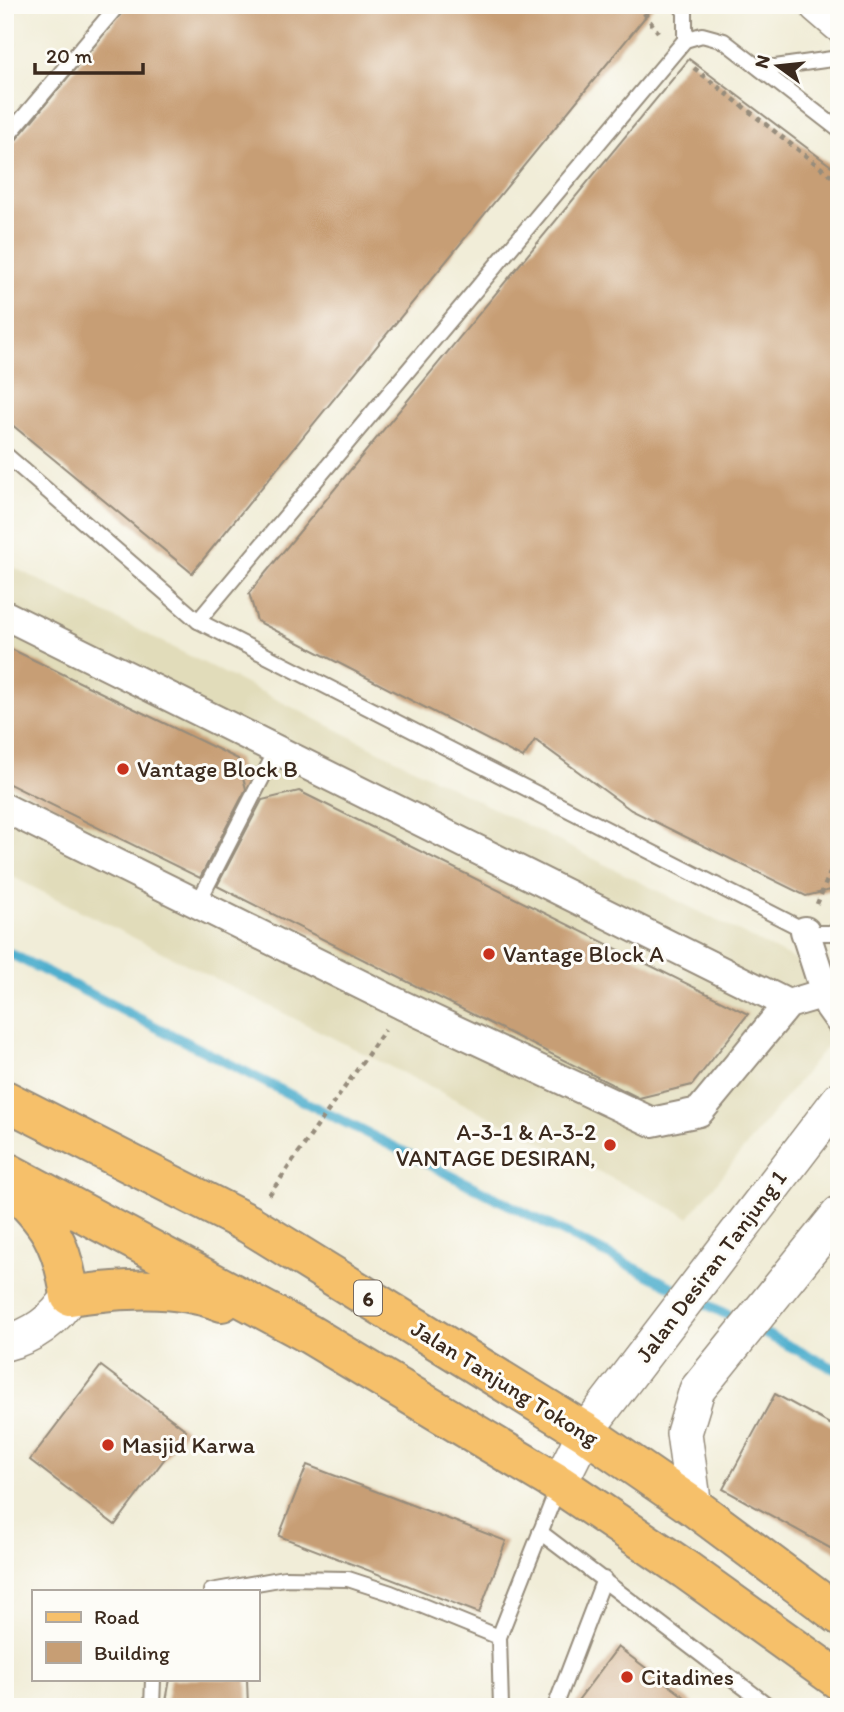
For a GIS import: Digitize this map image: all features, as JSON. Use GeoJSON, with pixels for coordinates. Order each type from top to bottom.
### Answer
{"type":"FeatureCollection","features":[{"type":"Feature","properties":{"kind":"main road","name":"Jalan Tanjung Tokong"},"geometry":{"type":"LineString","coordinates":[[5,1100],[249,1224],[585,1432],[694,1507],[839,1615]]}},
{"type":"Feature","properties":{"kind":"main road"},"geometry":{"type":"LineString","coordinates":[[5,1171],[309,1334],[559,1484],[839,1680]]}},
{"type":"Feature","properties":{"kind":"main road"},"geometry":{"type":"LineString","coordinates":[[5,1180],[32,1207],[57,1241],[67,1273],[70,1296],[104,1291],[182,1292],[212,1298],[309,1334]]}},
{"type":"Feature","properties":{"kind":"street"},"geometry":{"type":"LineString","coordinates":[[817,5],[839,24]]}},
{"type":"Feature","properties":{"kind":"street"},"geometry":{"type":"LineString","coordinates":[[5,615],[788,1004]]}},
{"type":"Feature","properties":{"kind":"street"},"geometry":{"type":"LineString","coordinates":[[5,808],[402,1004],[652,1122],[699,1112],[788,1004],[825,993]]}},
{"type":"Feature","properties":{"kind":"street"},"geometry":{"type":"LineString","coordinates":[[805,931],[829,1006],[839,1020]]}},
{"type":"Feature","properties":{"kind":"street","name":"Jalan Desiran Tanjung 1"},"geometry":{"type":"LineString","coordinates":[[559,1484],[585,1432],[839,1100]]}},
{"type":"Feature","properties":{"kind":"street"},"geometry":{"type":"LineString","coordinates":[[694,1507],[684,1433],[697,1390],[839,1214]]}},
{"type":"Feature","properties":{"kind":"street"},"geometry":{"type":"LineString","coordinates":[[5,1343],[22,1339],[42,1327],[62,1308],[70,1296]]}},
{"type":"Feature","properties":{"kind":"lane"},"geometry":{"type":"LineString","coordinates":[[5,139],[118,5]]}},
{"type":"Feature","properties":{"kind":"lane"},"geometry":{"type":"LineString","coordinates":[[680,5],[685,12],[685,40]]}},
{"type":"Feature","properties":{"kind":"lane"},"geometry":{"type":"LineString","coordinates":[[198,621],[685,40],[702,35],[724,41],[839,130]]}},
{"type":"Feature","properties":{"kind":"lane"},"geometry":{"type":"LineString","coordinates":[[761,69],[839,58]]}},
{"type":"Feature","properties":{"kind":"lane"},"geometry":{"type":"LineString","coordinates":[[5,454],[198,621],[805,931],[839,933]]}},
{"type":"Feature","properties":{"kind":"lane"},"geometry":{"type":"LineString","coordinates":[[198,903],[276,749]]}},
{"type":"Feature","properties":{"kind":"lane"},"geometry":{"type":"LineString","coordinates":[[501,1707],[499,1637],[559,1484]]}},
{"type":"Feature","properties":{"kind":"lane"},"geometry":{"type":"LineString","coordinates":[[540,1532],[770,1707]]}},
{"type":"Feature","properties":{"kind":"lane"},"geometry":{"type":"LineString","coordinates":[[217,1590],[285,1578],[348,1579],[391,1593],[499,1637]]}},
{"type":"Feature","properties":{"kind":"lane"},"geometry":{"type":"LineString","coordinates":[[555,1707],[604,1579]]}},
{"type":"Feature","properties":{"kind":"lane"},"geometry":{"type":"LineString","coordinates":[[152,1707],[153,1680]]}},
{"type":"Feature","properties":{"kind":"path"},"geometry":{"type":"LineString","coordinates":[[638,5],[674,52],[839,182]]}},
{"type":"Feature","properties":{"kind":"path"},"geometry":{"type":"LineString","coordinates":[[805,931],[830,873],[839,862]]}},
{"type":"Feature","properties":{"kind":"path"},"geometry":{"type":"LineString","coordinates":[[249,1224],[402,1004]]}},
{"type":"Feature","properties":{"kind":"shaded area"},"geometry":{"type":"Polygon","coordinates":[[[5,563],[839,982],[839,1031],[689,1217],[5,873],[5,563]]]}},
{"type":"Feature","properties":{"kind":"building"},"geometry":{"type":"Polygon","coordinates":[[[128,5],[655,5],[192,573],[5,419],[5,153],[128,5]]]}},
{"type":"Feature","properties":{"kind":"building"},"geometry":{"type":"Polygon","coordinates":[[[689,59],[839,172],[839,888],[806,896],[631,810],[535,740],[523,758],[257,621],[249,593],[689,59]]]}},
{"type":"Feature","properties":{"kind":"building","name":"Vantage Block B"},"geometry":{"type":"Polygon","coordinates":[[[5,646],[238,759],[246,789],[200,878],[5,782],[5,646]]]}},
{"type":"Feature","properties":{"kind":"building","name":"Vantage Block A"},"geometry":{"type":"Polygon","coordinates":[[[299,791],[748,1014],[692,1085],[639,1098],[217,886],[262,800],[299,791]]]}},
{"type":"Feature","properties":{"kind":"building","name":"Masjid Karwa"},"geometry":{"type":"Polygon","coordinates":[[[101,1366],[186,1430],[115,1525],[30,1460],[101,1366]]]}},
{"type":"Feature","properties":{"kind":"building"},"geometry":{"type":"Polygon","coordinates":[[[775,1394],[839,1429],[839,1553],[723,1489],[775,1394]]]}},
{"type":"Feature","properties":{"kind":"building"},"geometry":{"type":"Polygon","coordinates":[[[307,1465],[506,1541],[479,1613],[279,1536],[307,1465]]]}},
{"type":"Feature","properties":{"kind":"building","name":"Citadines"},"geometry":{"type":"Polygon","coordinates":[[[618,1647],[698,1707],[573,1707],[618,1647]]]}},
{"type":"Feature","properties":{"kind":"building"},"geometry":{"type":"Polygon","coordinates":[[[170,1680],[247,1680],[248,1707],[165,1707],[170,1680]]]}},
{"type":"Feature","properties":{"kind":"waterway"},"geometry":{"type":"LineString","coordinates":[[5,951],[839,1371]]}},
{"type":"Feature","properties":{"kind":"place","name":"Vantage Block B"},"geometry":{"type":"Point","coordinates":[123,769]}},
{"type":"Feature","properties":{"kind":"place","name":"Vantage Block A"},"geometry":{"type":"Point","coordinates":[489,954]}},
{"type":"Feature","properties":{"kind":"place","name":"A-3-1 & A-3-2 VANTAGE DESIRAN,"},"geometry":{"type":"Point","coordinates":[610,1145]}},
{"type":"Feature","properties":{"kind":"place","name":"Masjid Karwa"},"geometry":{"type":"Point","coordinates":[108,1445]}},
{"type":"Feature","properties":{"kind":"place","name":"Citadines"},"geometry":{"type":"Point","coordinates":[627,1677]}}]}
